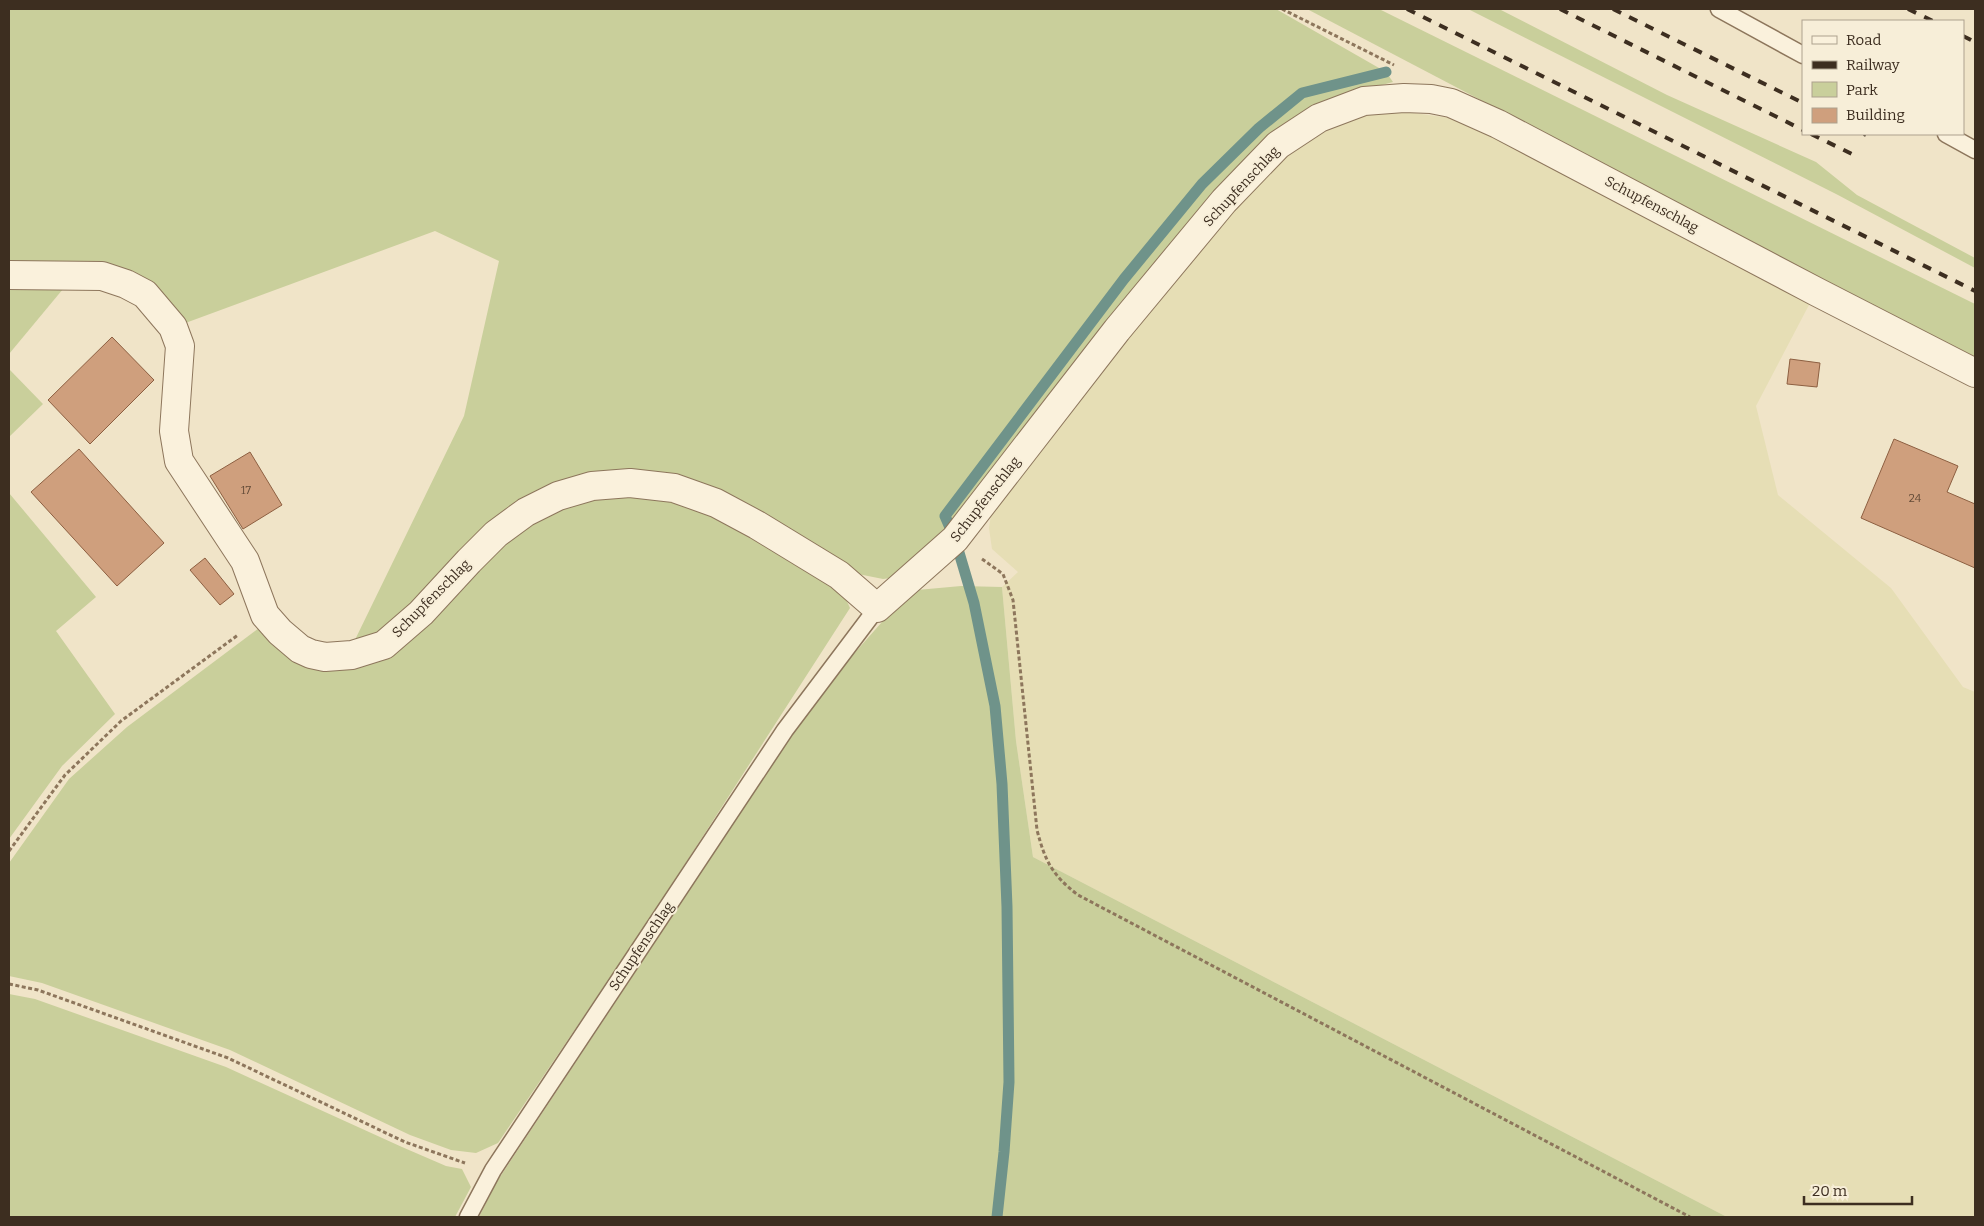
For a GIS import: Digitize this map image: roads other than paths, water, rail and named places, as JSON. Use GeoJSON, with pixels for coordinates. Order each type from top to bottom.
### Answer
{"type":"FeatureCollection","features":[{"type":"Feature","properties":{"kind":"street","name":"Schupfenschlag"},"geometry":{"type":"LineString","coordinates":[[9,275],[102,276],[126,284],[145,294],[173,328],[180,346],[174,431],[179,461],[245,561],[265,615],[280,632],[300,649],[325,657],[352,655],[384,645],[420,613],[496,534],[526,512],[558,496],[592,486],[630,483],[674,488],[716,503],[757,525],[839,575],[877,608],[956,539],[1117,330],[1224,201],[1278,145],[1319,118],[1364,101],[1404,98],[1431,99],[1451,103],[1498,124],[1975,373]]}},
{"type":"Feature","properties":{"kind":"lane"},"geometry":{"type":"LineString","coordinates":[[1719,9],[1802,54]]}},
{"type":"Feature","properties":{"kind":"lane"},"geometry":{"type":"LineString","coordinates":[[1948,135],[1975,150]]}},
{"type":"Feature","properties":{"kind":"lane","name":"Schupfenschlag"},"geometry":{"type":"LineString","coordinates":[[468,1217],[493,1170],[785,730],[877,608]]}},
{"type":"Feature","properties":{"kind":"waterway"},"geometry":{"type":"LineString","coordinates":[[997,1217],[1009,1082],[1007,907],[1002,784],[995,706],[974,603],[955,539],[945,516],[1124,279],[1202,184],[1259,128],[1302,93],[1386,72]]}},
{"type":"Feature","properties":{"kind":"railway"},"geometry":{"type":"LineString","coordinates":[[1407,9],[1975,291]]}},
{"type":"Feature","properties":{"kind":"railway"},"geometry":{"type":"LineString","coordinates":[[1560,9],[1802,130]]}},
{"type":"Feature","properties":{"kind":"railway"},"geometry":{"type":"LineString","coordinates":[[1613,9],[1802,103]]}},
{"type":"Feature","properties":{"kind":"railway"},"geometry":{"type":"LineString","coordinates":[[1908,9],[1931,20]]}},
{"type":"Feature","properties":{"kind":"railway"},"geometry":{"type":"LineString","coordinates":[[1964,36],[1975,42]]}},
{"type":"Feature","properties":{"kind":"railway"},"geometry":{"type":"LineString","coordinates":[[1813,135],[1854,155]]}}]}
